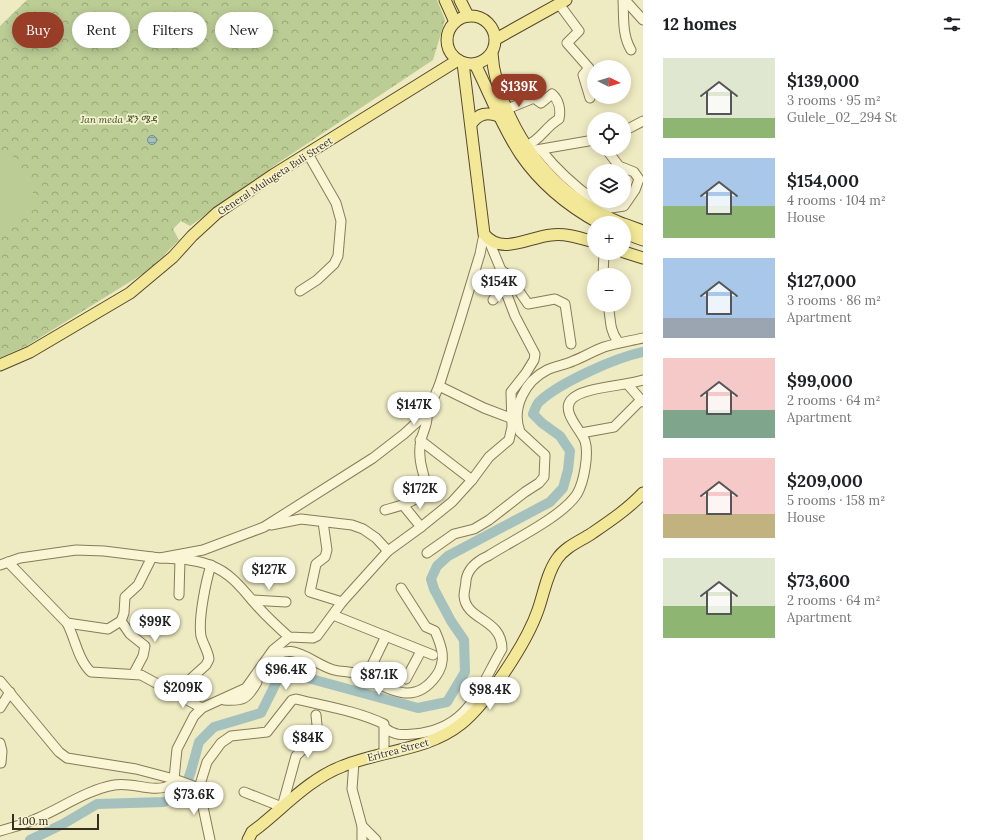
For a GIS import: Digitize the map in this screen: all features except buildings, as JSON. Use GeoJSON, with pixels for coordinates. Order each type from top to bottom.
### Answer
{"type":"FeatureCollection","features":[{"type":"Feature","properties":{"kind":"main road"},"geometry":{"type":"LineString","coordinates":[[445,0],[455,22]]}},
{"type":"Feature","properties":{"kind":"main road"},"geometry":{"type":"LineString","coordinates":[[460,0],[468,16]]}},
{"type":"Feature","properties":{"kind":"main road"},"geometry":{"type":"LineString","coordinates":[[496,39],[562,2]]}},
{"type":"Feature","properties":{"kind":"main road"},"geometry":{"type":"LineString","coordinates":[[587,240],[562,234],[551,235],[518,243],[505,244],[487,237],[471,124],[460,62],[449,50],[447,43],[447,35],[455,22],[468,16],[481,18],[492,26],[496,39],[492,53],[494,75],[503,112],[521,155],[571,196],[604,216]]}},
{"type":"Feature","properties":{"kind":"main road"},"geometry":{"type":"LineString","coordinates":[[460,62],[475,64],[482,62],[492,53]]}},
{"type":"Feature","properties":{"kind":"main road","name":"General Mulugeta Buli Street"},"geometry":{"type":"LineString","coordinates":[[0,365],[30,352],[130,293],[173,257],[192,236],[217,213],[308,154],[460,62]]}},
{"type":"Feature","properties":{"kind":"main road"},"geometry":{"type":"LineString","coordinates":[[475,64],[526,148],[544,184],[566,203],[587,216]]}},
{"type":"Feature","properties":{"kind":"main road"},"geometry":{"type":"LineString","coordinates":[[471,124],[482,114],[503,112]]}},
{"type":"Feature","properties":{"kind":"main road"},"geometry":{"type":"LineString","coordinates":[[631,227],[643,231]]}},
{"type":"Feature","properties":{"kind":"main road"},"geometry":{"type":"LineString","coordinates":[[631,236],[643,240]]}},
{"type":"Feature","properties":{"kind":"main road"},"geometry":{"type":"LineString","coordinates":[[631,254],[643,258]]}},
{"type":"Feature","properties":{"kind":"main road","name":"Eritrea Street"},"geometry":{"type":"LineString","coordinates":[[248,840],[252,832],[282,807],[314,782],[335,769],[384,753],[427,743],[461,724],[485,700],[527,634],[538,610],[553,566],[558,557],[626,510],[643,493]]}},
{"type":"Feature","properties":{"kind":"street"},"geometry":{"type":"LineString","coordinates":[[624,0],[643,20]]}},
{"type":"Feature","properties":{"kind":"street"},"geometry":{"type":"LineString","coordinates":[[624,0],[624,33],[626,42],[631,50]]}},
{"type":"Feature","properties":{"kind":"street"},"geometry":{"type":"LineString","coordinates":[[562,2],[579,31],[567,43],[587,64]]}},
{"type":"Feature","properties":{"kind":"street"},"geometry":{"type":"LineString","coordinates":[[587,72],[583,75],[587,88]]}},
{"type":"Feature","properties":{"kind":"street"},"geometry":{"type":"LineString","coordinates":[[503,112],[534,98],[540,103],[552,94],[556,97],[560,113],[559,119],[551,123],[539,139],[526,148]]}},
{"type":"Feature","properties":{"kind":"street"},"geometry":{"type":"LineString","coordinates":[[631,127],[643,121]]}},
{"type":"Feature","properties":{"kind":"street"},"geometry":{"type":"LineString","coordinates":[[526,148],[541,150],[587,141]]}},
{"type":"Feature","properties":{"kind":"street"},"geometry":{"type":"LineString","coordinates":[[541,150],[553,165],[576,187],[587,195]]}},
{"type":"Feature","properties":{"kind":"street"},"geometry":{"type":"LineString","coordinates":[[300,290],[317,280],[334,264],[338,256],[341,221],[336,203],[308,154]]}},
{"type":"Feature","properties":{"kind":"street"},"geometry":{"type":"LineString","coordinates":[[611,156],[617,164]]}},
{"type":"Feature","properties":{"kind":"street"},"geometry":{"type":"LineString","coordinates":[[631,171],[634,172],[639,179],[631,196]]}},
{"type":"Feature","properties":{"kind":"street"},"geometry":{"type":"LineString","coordinates":[[4,564],[50,553],[76,550],[104,551],[156,558],[180,559],[210,565],[224,572],[244,590],[274,625],[289,637],[313,638],[317,636],[342,602],[388,551],[452,502],[489,458],[508,440],[512,433],[513,419],[511,392],[526,374],[534,360],[534,354],[515,316],[504,287],[501,270],[487,237]]}},
{"type":"Feature","properties":{"kind":"street"},"geometry":{"type":"LineString","coordinates":[[386,510],[403,505],[418,497],[426,488],[419,464],[420,440],[426,425],[427,413],[439,386],[480,254],[487,237]]}},
{"type":"Feature","properties":{"kind":"street"},"geometry":{"type":"LineString","coordinates":[[501,270],[508,275],[528,304],[556,299],[565,304],[571,344]]}},
{"type":"Feature","properties":{"kind":"street"},"geometry":{"type":"LineString","coordinates":[[493,300],[504,287]]}},
{"type":"Feature","properties":{"kind":"street"},"geometry":{"type":"LineString","coordinates":[[609,312],[612,334],[617,340]]}},
{"type":"Feature","properties":{"kind":"street"},"geometry":{"type":"LineString","coordinates":[[427,553],[454,534],[474,529],[488,520],[539,483],[544,477],[545,455],[520,432],[518,428],[517,410],[520,396],[534,379],[547,370],[574,361],[604,347],[643,338]]}},
{"type":"Feature","properties":{"kind":"street"},"geometry":{"type":"LineString","coordinates":[[387,733],[399,735],[427,733],[449,725],[462,715],[471,704],[502,649],[502,643],[497,629],[469,609],[464,596],[468,573],[477,562],[563,509],[576,495],[582,484],[586,450],[581,433],[573,421],[569,410],[569,404],[575,396],[598,389],[632,384],[643,380]]}},
{"type":"Feature","properties":{"kind":"street"},"geometry":{"type":"LineString","coordinates":[[439,386],[484,408],[513,419]]}},
{"type":"Feature","properties":{"kind":"street"},"geometry":{"type":"LineString","coordinates":[[581,433],[614,427],[642,402],[629,386]]}},
{"type":"Feature","properties":{"kind":"street"},"geometry":{"type":"LineString","coordinates":[[67,623],[108,629],[121,621],[124,613],[124,597],[138,585],[156,558],[203,550],[264,526],[372,458],[404,434],[427,413]]}},
{"type":"Feature","properties":{"kind":"street"},"geometry":{"type":"LineString","coordinates":[[420,440],[472,480]]}},
{"type":"Feature","properties":{"kind":"street"},"geometry":{"type":"LineString","coordinates":[[403,505],[421,527]]}},
{"type":"Feature","properties":{"kind":"street"},"geometry":{"type":"LineString","coordinates":[[264,526],[301,519],[346,524],[362,529],[376,538],[388,551]]}},
{"type":"Feature","properties":{"kind":"street"},"geometry":{"type":"LineString","coordinates":[[323,522],[327,550],[325,557],[316,564],[310,592],[342,602]]}},
{"type":"Feature","properties":{"kind":"street"},"geometry":{"type":"LineString","coordinates":[[179,595],[180,559]]}},
{"type":"Feature","properties":{"kind":"street"},"geometry":{"type":"LineString","coordinates":[[4,564],[67,623],[80,653],[92,672],[134,673],[141,675],[202,708]]}},
{"type":"Feature","properties":{"kind":"street"},"geometry":{"type":"LineString","coordinates":[[175,693],[206,665],[209,659],[201,635],[201,626],[207,576],[210,565]]}},
{"type":"Feature","properties":{"kind":"street"},"geometry":{"type":"LineString","coordinates":[[219,700],[240,701],[246,699],[270,661],[276,656],[287,651],[296,652],[334,670],[353,672],[397,692],[412,694],[422,691],[431,684],[441,670],[443,661],[442,649],[435,631],[426,627],[401,588]]}},
{"type":"Feature","properties":{"kind":"street"},"geometry":{"type":"LineString","coordinates":[[252,600],[286,602]]}},
{"type":"Feature","properties":{"kind":"street"},"geometry":{"type":"LineString","coordinates":[[333,615],[433,655]]}},
{"type":"Feature","properties":{"kind":"street"},"geometry":{"type":"LineString","coordinates":[[121,621],[130,634],[145,646],[144,656],[134,673]]}},
{"type":"Feature","properties":{"kind":"street"},"geometry":{"type":"LineString","coordinates":[[372,665],[386,636]]}},
{"type":"Feature","properties":{"kind":"street"},"geometry":{"type":"LineString","coordinates":[[0,831],[36,819],[84,795],[108,786],[125,784],[162,788],[172,784],[174,779],[177,750],[189,723],[202,708],[246,688],[273,650],[289,637]]}},
{"type":"Feature","properties":{"kind":"street"},"geometry":{"type":"LineString","coordinates":[[406,679],[421,651]]}},
{"type":"Feature","properties":{"kind":"street"},"geometry":{"type":"LineString","coordinates":[[0,681],[59,752],[67,758],[136,769],[198,787]]}},
{"type":"Feature","properties":{"kind":"street"},"geometry":{"type":"LineString","coordinates":[[0,708],[10,692]]}},
{"type":"Feature","properties":{"kind":"street"},"geometry":{"type":"LineString","coordinates":[[210,840],[198,787],[207,762],[221,743],[231,736],[267,732],[292,700],[296,699],[372,718],[384,724],[387,733],[384,753]]}},
{"type":"Feature","properties":{"kind":"street"},"geometry":{"type":"LineString","coordinates":[[244,792],[282,807],[291,779],[294,760],[296,756],[313,740],[315,734],[316,715]]}},
{"type":"Feature","properties":{"kind":"street"},"geometry":{"type":"LineString","coordinates":[[0,743],[2,751],[0,763]]}},
{"type":"Feature","properties":{"kind":"street"},"geometry":{"type":"LineString","coordinates":[[354,762],[352,789],[362,826],[362,840]]}},
{"type":"Feature","properties":{"kind":"street"},"geometry":{"type":"LineString","coordinates":[[362,826],[376,840]]}},
{"type":"Feature","properties":{"kind":"green space","name":"Jan meda ጃን ሜዳ"},"geometry":{"type":"Polygon","coordinates":[[[27,0],[437,0],[445,20],[433,60],[278,163],[190,226],[181,221],[173,229],[179,240],[149,270],[28,345],[0,358],[0,26],[12,14],[12,48],[64,48],[64,12],[15,12],[27,0]]]}},
{"type":"Feature","properties":{"kind":"green space"},"geometry":{"type":"Polygon","coordinates":[[[10,151],[40,206],[0,231],[0,157],[10,151]]]}},
{"type":"Feature","properties":{"kind":"water"},"geometry":{"type":"Polygon","coordinates":[[[152,135],[157,140],[152,145],[147,140],[152,135]]]}},
{"type":"Feature","properties":{"kind":"waterway"},"geometry":{"type":"LineString","coordinates":[[30,840],[63,824],[97,804],[164,802],[183,794],[199,742],[214,727],[261,713],[282,671],[418,708],[447,702],[465,672],[464,640],[451,621],[434,589],[431,579],[437,566],[448,556],[550,502],[563,488],[568,470],[570,451],[560,436],[542,423],[533,414],[539,402],[561,386],[574,379],[604,365],[643,352]]}}]}
